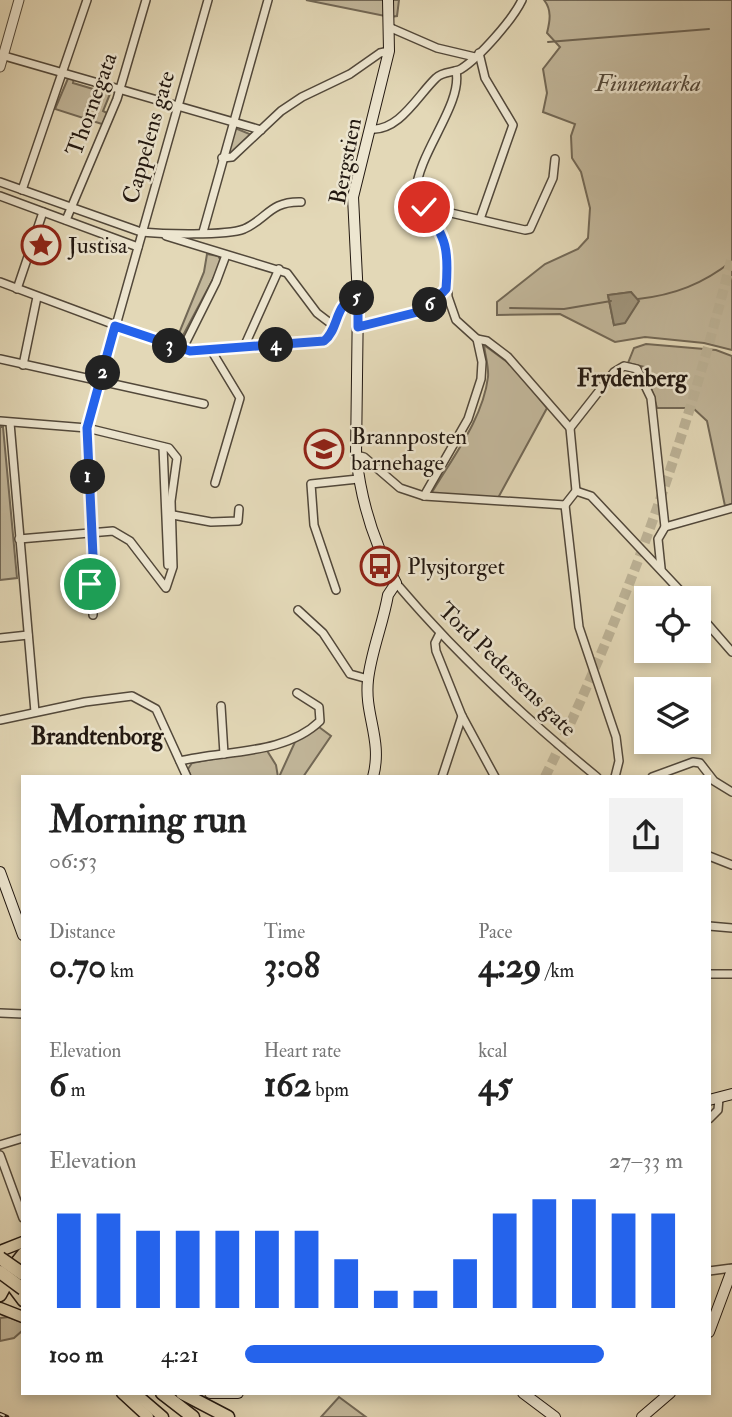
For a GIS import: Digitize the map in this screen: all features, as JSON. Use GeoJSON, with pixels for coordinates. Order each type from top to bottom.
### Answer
{"type":"FeatureCollection","features":[{"type":"Feature","properties":{"kind":"highway"},"geometry":{"type":"LineString","coordinates":[[0,1260],[4,1275],[0,1295]]}},
{"type":"Feature","properties":{"kind":"highway"},"geometry":{"type":"LineString","coordinates":[[0,1260],[21,1273]]}},
{"type":"Feature","properties":{"kind":"highway"},"geometry":{"type":"LineString","coordinates":[[4,1275],[21,1288]]}},
{"type":"Feature","properties":{"kind":"highway"},"geometry":{"type":"LineString","coordinates":[[165,1395],[193,1417]]}},
{"type":"Feature","properties":{"kind":"highway"},"geometry":{"type":"LineString","coordinates":[[184,1395],[212,1417]]}},
{"type":"Feature","properties":{"kind":"highway"},"geometry":{"type":"LineString","coordinates":[[185,1395],[228,1417]]}},
{"type":"Feature","properties":{"kind":"main road","name":"Bergstien"},"geometry":{"type":"LineString","coordinates":[[388,0],[391,28],[389,51],[353,197],[358,298],[356,454],[358,479],[373,538],[396,583]]}},
{"type":"Feature","properties":{"kind":"main road"},"geometry":{"type":"LineString","coordinates":[[374,775],[378,761],[377,738],[369,705],[368,678],[388,595],[396,583]]}},
{"type":"Feature","properties":{"kind":"main road"},"geometry":{"type":"LineString","coordinates":[[1,879],[21,930]]}},
{"type":"Feature","properties":{"kind":"main road"},"geometry":{"type":"LineString","coordinates":[[714,1099],[732,1094]]}},
{"type":"Feature","properties":{"kind":"main road"},"geometry":{"type":"LineString","coordinates":[[0,1251],[21,1243]]}},
{"type":"Feature","properties":{"kind":"main road"},"geometry":{"type":"LineString","coordinates":[[21,1255],[4,1275],[21,1298]]}},
{"type":"Feature","properties":{"kind":"main road"},"geometry":{"type":"LineString","coordinates":[[711,1327],[732,1269]]}},
{"type":"Feature","properties":{"kind":"main road"},"geometry":{"type":"LineString","coordinates":[[0,1308],[21,1316]]}},
{"type":"Feature","properties":{"kind":"main road"},"geometry":{"type":"LineString","coordinates":[[124,1395],[148,1417]]}},
{"type":"Feature","properties":{"kind":"main road"},"geometry":{"type":"LineString","coordinates":[[137,1395],[163,1417]]}},
{"type":"Feature","properties":{"kind":"main road"},"geometry":{"type":"LineString","coordinates":[[526,1395],[555,1417]]}},
{"type":"Feature","properties":{"kind":"main road"},"geometry":{"type":"LineString","coordinates":[[642,1417],[668,1395]]}},
{"type":"Feature","properties":{"kind":"street"},"geometry":{"type":"LineString","coordinates":[[0,67],[19,0]]}},
{"type":"Feature","properties":{"kind":"street"},"geometry":{"type":"LineString","coordinates":[[22,190],[87,0]]}},
{"type":"Feature","properties":{"kind":"street","name":"Thornegata"},"geometry":{"type":"LineString","coordinates":[[66,220],[120,88],[146,0]]}},
{"type":"Feature","properties":{"kind":"street","name":"Cappelens gate"},"geometry":{"type":"LineString","coordinates":[[93,615],[87,428],[208,0]]}},
{"type":"Feature","properties":{"kind":"street"},"geometry":{"type":"LineString","coordinates":[[207,250],[206,232],[222,159],[268,0]]}},
{"type":"Feature","properties":{"kind":"street"},"geometry":{"type":"LineString","coordinates":[[370,129],[382,128],[403,114],[425,93],[437,76],[456,71],[477,55],[522,0]]}},
{"type":"Feature","properties":{"kind":"street"},"geometry":{"type":"LineString","coordinates":[[391,28],[437,48],[477,55]]}},
{"type":"Feature","properties":{"kind":"street"},"geometry":{"type":"LineString","coordinates":[[222,159],[232,157],[302,97],[350,75],[380,53],[389,51]]}},
{"type":"Feature","properties":{"kind":"street"},"geometry":{"type":"LineString","coordinates":[[2,55],[261,130]]}},
{"type":"Feature","properties":{"kind":"street"},"geometry":{"type":"LineString","coordinates":[[477,55],[485,78],[513,125],[480,219]]}},
{"type":"Feature","properties":{"kind":"street"},"geometry":{"type":"LineString","coordinates":[[456,71],[454,91],[420,169],[416,191],[445,240],[446,289],[456,320],[477,339],[487,341],[508,357],[570,428],[576,491],[565,505],[579,627],[616,737],[619,761],[616,775]]}},
{"type":"Feature","properties":{"kind":"street"},"geometry":{"type":"LineString","coordinates":[[424,207],[524,230],[530,229],[553,178],[555,159]]}},
{"type":"Feature","properties":{"kind":"street"},"geometry":{"type":"LineString","coordinates":[[0,182],[141,232],[162,234],[243,229],[282,204],[301,202]]}},
{"type":"Feature","properties":{"kind":"street"},"geometry":{"type":"LineString","coordinates":[[0,196],[138,247]]}},
{"type":"Feature","properties":{"kind":"street"},"geometry":{"type":"LineString","coordinates":[[17,289],[43,212]]}},
{"type":"Feature","properties":{"kind":"street"},"geometry":{"type":"LineString","coordinates":[[162,234],[226,256],[279,270],[293,279],[317,313],[334,326]]}},
{"type":"Feature","properties":{"kind":"street"},"geometry":{"type":"LineString","coordinates":[[182,350],[226,256]]}},
{"type":"Feature","properties":{"kind":"street"},"geometry":{"type":"LineString","coordinates":[[244,347],[279,270]]}},
{"type":"Feature","properties":{"kind":"street"},"geometry":{"type":"LineString","coordinates":[[0,282],[182,350],[324,341],[343,304],[358,298]]}},
{"type":"Feature","properties":{"kind":"street"},"geometry":{"type":"LineString","coordinates":[[358,327],[426,310],[446,289]]}},
{"type":"Feature","properties":{"kind":"street"},"geometry":{"type":"LineString","coordinates":[[23,365],[37,297]]}},
{"type":"Feature","properties":{"kind":"street"},"geometry":{"type":"LineString","coordinates":[[424,496],[471,412],[482,370],[477,339]]}},
{"type":"Feature","properties":{"kind":"street"},"geometry":{"type":"LineString","coordinates":[[211,350],[240,398],[215,483]]}},
{"type":"Feature","properties":{"kind":"street"},"geometry":{"type":"LineString","coordinates":[[0,359],[204,404]]}},
{"type":"Feature","properties":{"kind":"street"},"geometry":{"type":"LineString","coordinates":[[570,428],[614,372],[624,366],[637,369],[652,398],[665,527],[658,539],[661,568]]}},
{"type":"Feature","properties":{"kind":"street"},"geometry":{"type":"LineString","coordinates":[[0,421],[87,428],[163,447],[174,452],[177,458],[171,578],[166,588],[130,541],[113,531],[19,539]]}},
{"type":"Feature","properties":{"kind":"street"},"geometry":{"type":"LineString","coordinates":[[10,423],[35,712]]}},
{"type":"Feature","properties":{"kind":"street"},"geometry":{"type":"LineString","coordinates":[[163,447],[171,578]]}},
{"type":"Feature","properties":{"kind":"street"},"geometry":{"type":"LineString","coordinates":[[356,454],[364,457],[400,488],[424,496],[565,505]]}},
{"type":"Feature","properties":{"kind":"street"},"geometry":{"type":"LineString","coordinates":[[336,590],[314,525],[311,484],[358,479]]}},
{"type":"Feature","properties":{"kind":"street"},"geometry":{"type":"LineString","coordinates":[[576,491],[591,496],[677,586]]}},
{"type":"Feature","properties":{"kind":"street"},"geometry":{"type":"LineString","coordinates":[[665,527],[732,508]]}},
{"type":"Feature","properties":{"kind":"street"},"geometry":{"type":"LineString","coordinates":[[173,514],[211,522],[238,521],[239,509]]}},
{"type":"Feature","properties":{"kind":"street","name":"Tord Pedersens gate"},"geometry":{"type":"LineString","coordinates":[[396,583],[440,633],[550,738],[595,775]]}},
{"type":"Feature","properties":{"kind":"street"},"geometry":{"type":"LineString","coordinates":[[298,610],[323,633],[350,674],[368,678]]}},
{"type":"Feature","properties":{"kind":"street"},"geometry":{"type":"LineString","coordinates":[[711,627],[732,652]]}},
{"type":"Feature","properties":{"kind":"street"},"geometry":{"type":"LineString","coordinates":[[440,633],[435,643],[436,651],[462,716],[494,775]]}},
{"type":"Feature","properties":{"kind":"street"},"geometry":{"type":"LineString","coordinates":[[0,638],[28,635]]}},
{"type":"Feature","properties":{"kind":"street"},"geometry":{"type":"LineString","coordinates":[[180,761],[270,746],[291,739],[314,726],[320,721],[318,707],[297,694]]}},
{"type":"Feature","properties":{"kind":"street"},"geometry":{"type":"LineString","coordinates":[[0,720],[132,696],[156,709],[186,775]]}},
{"type":"Feature","properties":{"kind":"street"},"geometry":{"type":"LineString","coordinates":[[221,706],[224,754]]}},
{"type":"Feature","properties":{"kind":"street"},"geometry":{"type":"LineString","coordinates":[[443,775],[462,716]]}},
{"type":"Feature","properties":{"kind":"street"},"geometry":{"type":"LineString","coordinates":[[657,775],[693,762],[700,763],[709,775]]}},
{"type":"Feature","properties":{"kind":"street"},"geometry":{"type":"LineString","coordinates":[[711,777],[732,792]]}},
{"type":"Feature","properties":{"kind":"street"},"geometry":{"type":"LineString","coordinates":[[711,857],[732,865]]}},
{"type":"Feature","properties":{"kind":"street"},"geometry":{"type":"LineString","coordinates":[[711,926],[732,928]]}},
{"type":"Feature","properties":{"kind":"street"},"geometry":{"type":"LineString","coordinates":[[711,974],[732,974]]}},
{"type":"Feature","properties":{"kind":"street"},"geometry":{"type":"LineString","coordinates":[[0,1013],[21,1014]]}},
{"type":"Feature","properties":{"kind":"street"},"geometry":{"type":"LineString","coordinates":[[711,1117],[718,1110],[714,1099]]}},
{"type":"Feature","properties":{"kind":"street"},"geometry":{"type":"LineString","coordinates":[[0,1145],[21,1139]]}},
{"type":"Feature","properties":{"kind":"street"},"geometry":{"type":"LineString","coordinates":[[0,1155],[21,1213]]}},
{"type":"Feature","properties":{"kind":"street"},"geometry":{"type":"LineString","coordinates":[[711,1271],[732,1269]]}},
{"type":"Feature","properties":{"kind":"green space"},"geometry":{"type":"Polygon","coordinates":[[[306,0],[399,0],[397,16],[390,17],[306,0]]]}},
{"type":"Feature","properties":{"kind":"green space","name":"Finnemarka"},"geometry":{"type":"Polygon","coordinates":[[[544,0],[732,0],[732,350],[704,343],[645,337],[615,342],[560,314],[497,315],[497,302],[545,264],[578,249],[588,238],[590,208],[581,172],[572,158],[571,136],[575,124],[543,112],[547,93],[543,69],[560,47],[547,33],[550,16],[544,0]],[[631,292],[608,295],[614,325],[627,317],[635,303],[631,292]]]}},
{"type":"Feature","properties":{"kind":"green space"},"geometry":{"type":"Polygon","coordinates":[[[69,76],[74,78],[73,83],[110,94],[103,111],[109,114],[105,125],[55,109],[69,76]]]}},
{"type":"Feature","properties":{"kind":"green space"},"geometry":{"type":"Polygon","coordinates":[[[235,128],[252,135],[232,155],[228,154],[235,128]]]}},
{"type":"Feature","properties":{"kind":"green space"},"geometry":{"type":"Polygon","coordinates":[[[207,254],[218,256],[222,262],[179,343],[175,343],[204,272],[207,254]]]}},
{"type":"Feature","properties":{"kind":"green space"},"geometry":{"type":"Polygon","coordinates":[[[646,344],[716,350],[732,356],[732,504],[725,506],[707,421],[693,408],[657,408],[645,367],[628,363],[634,348],[646,344]]]}},
{"type":"Feature","properties":{"kind":"green space"},"geometry":{"type":"Polygon","coordinates":[[[484,345],[514,367],[547,408],[498,498],[431,494],[466,438],[480,408],[488,377],[484,345]]]}},
{"type":"Feature","properties":{"kind":"green space"},"geometry":{"type":"Polygon","coordinates":[[[0,427],[3,427],[17,578],[0,580],[0,427]]]}},
{"type":"Feature","properties":{"kind":"green space"},"geometry":{"type":"Polygon","coordinates":[[[319,727],[331,736],[304,775],[280,775],[295,742],[319,727]]]}},
{"type":"Feature","properties":{"kind":"green space"},"geometry":{"type":"Polygon","coordinates":[[[266,749],[276,765],[278,775],[190,775],[188,769],[192,763],[266,749]]]}},
{"type":"Feature","properties":{"kind":"green space"},"geometry":{"type":"Polygon","coordinates":[[[9,1317],[21,1322],[21,1332],[14,1338],[0,1341],[0,1318],[9,1317]]]}},
{"type":"Feature","properties":{"kind":"green space"},"geometry":{"type":"Polygon","coordinates":[[[339,1397],[366,1417],[321,1417],[339,1397]]]}},
{"type":"Feature","properties":{"kind":"shaded area"},"geometry":{"type":"Polygon","coordinates":[[[631,292],[639,301],[625,323],[614,325],[608,295],[631,292]]]}},
{"type":"Feature","properties":{"kind":"waterway"},"geometry":{"type":"LineString","coordinates":[[548,42],[709,29]]}},
{"type":"Feature","properties":{"kind":"waterway"},"geometry":{"type":"LineString","coordinates":[[638,299],[664,295],[688,287],[732,261]]}},
{"type":"Feature","properties":{"kind":"waterway"},"geometry":{"type":"LineString","coordinates":[[510,308],[564,309],[611,301]]}},
{"type":"Feature","properties":{"kind":"tunnel"},"geometry":{"type":"LineString","coordinates":[[546,775],[602,651],[652,521],[696,390],[732,256]]}},
{"type":"Feature","properties":{"kind":"railway"},"geometry":{"type":"LineString","coordinates":[[0,1414],[7,1417]]}},
{"type":"Feature","properties":{"kind":"place","name":"Justisa"},"geometry":{"type":"Point","coordinates":[41,245]}},
{"type":"Feature","properties":{"kind":"place","name":"Brannposten barnehage"},"geometry":{"type":"Point","coordinates":[324,449]}},
{"type":"Feature","properties":{"kind":"place","name":"Plysjtorget"},"geometry":{"type":"Point","coordinates":[380,566]}},
{"type":"Feature","properties":{"kind":"district","name":"Frydenberg"},"geometry":{"type":"Point","coordinates":[632,378]}},
{"type":"Feature","properties":{"kind":"district","name":"Brandtenborg"},"geometry":{"type":"Point","coordinates":[97,736]}},
{"type":"Feature","properties":{"kind":"route"},"geometry":{"type":"LineString","coordinates":[[90,584],[93,556],[87,428],[115,326],[190,351],[324,341],[332,332],[343,304],[350,299],[358,298],[358,327],[426,310],[446,289],[448,261],[445,240],[424,207]]}}]}
